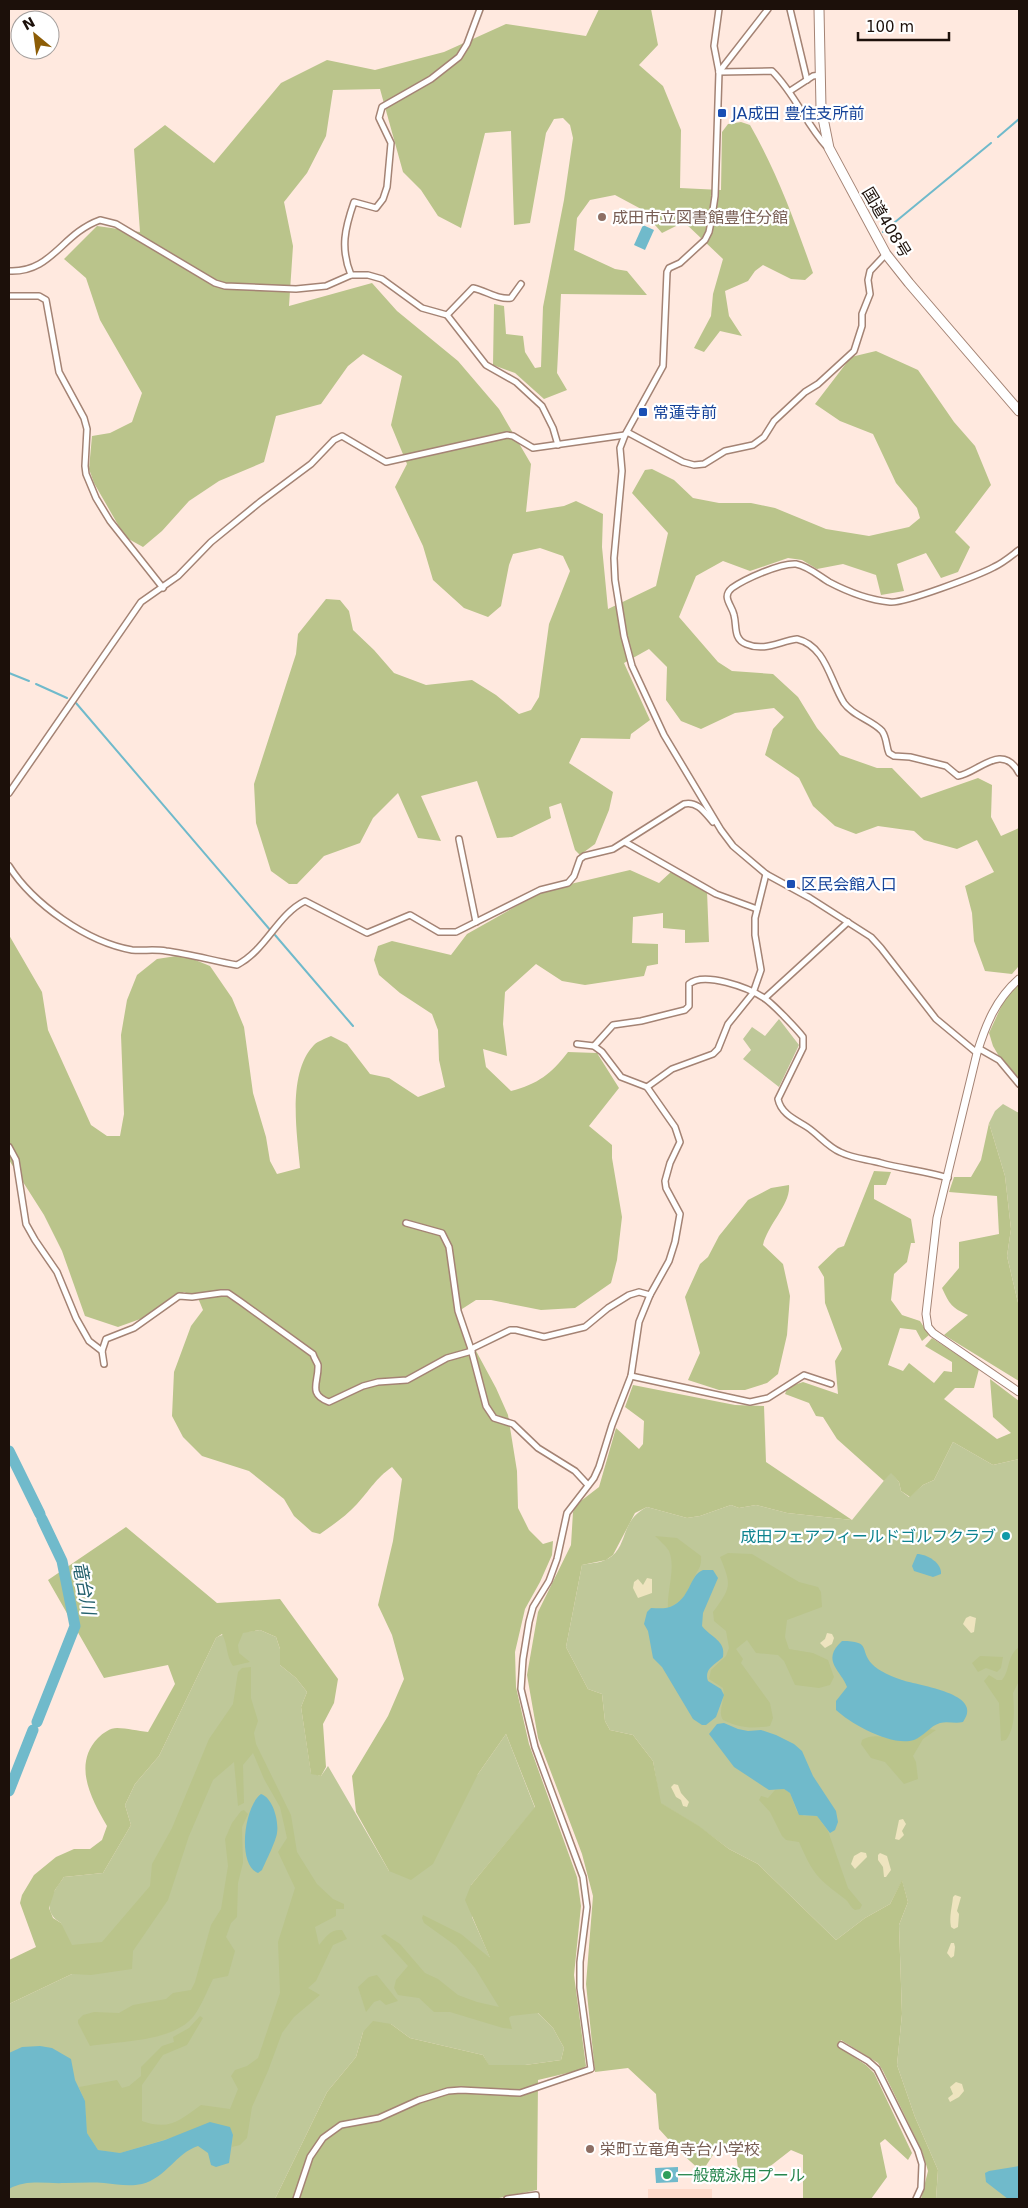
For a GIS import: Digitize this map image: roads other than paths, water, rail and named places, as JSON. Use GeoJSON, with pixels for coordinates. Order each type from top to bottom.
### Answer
{"type":"FeatureCollection","features":[{"type":"Feature","properties":{"kind":"highway","name":"国道408号"},"geometry":{"type":"LineString","coordinates":[[819,9],[821,108],[829,148],[886,254],[908,283],[1019,411]]}},
{"type":"Feature","properties":{"kind":"street"},"geometry":{"type":"LineString","coordinates":[[351,275],[346,262],[344,230],[354,202],[376,208],[383,198],[387,187],[391,143],[379,118],[382,108],[431,79],[459,57],[467,44],[480,9]]}},
{"type":"Feature","properties":{"kind":"street"},"geometry":{"type":"LineString","coordinates":[[719,9],[714,46],[719,72],[715,196],[709,232],[691,254],[680,263],[669,268],[667,272],[663,366],[626,433],[620,448],[622,470],[614,558],[615,580],[624,636],[632,666],[664,735],[720,830]]}},
{"type":"Feature","properties":{"kind":"street"},"geometry":{"type":"LineString","coordinates":[[719,72],[768,9]]}},
{"type":"Feature","properties":{"kind":"street"},"geometry":{"type":"LineString","coordinates":[[790,9],[807,80]]}},
{"type":"Feature","properties":{"kind":"street"},"geometry":{"type":"LineString","coordinates":[[719,72],[772,71],[790,91],[819,138],[829,148]]}},
{"type":"Feature","properties":{"kind":"street"},"geometry":{"type":"LineString","coordinates":[[790,91],[807,80],[820,75]]}},
{"type":"Feature","properties":{"kind":"street"},"geometry":{"type":"LineString","coordinates":[[9,272],[30,270],[46,261],[76,232],[100,220],[116,224],[215,283],[225,286],[296,289],[326,286],[351,275],[368,275],[382,279],[422,308],[447,314],[486,365],[516,382],[542,406],[554,428],[558,445]]}},
{"type":"Feature","properties":{"kind":"street"},"geometry":{"type":"LineString","coordinates":[[9,793],[141,602],[178,576],[211,542],[311,464],[334,440],[342,436],[386,462],[507,435],[514,436],[533,448],[626,433],[683,462],[694,465],[704,464],[725,451],[753,445],[764,437],[774,420],[854,351],[862,326],[862,314],[870,294],[868,280],[870,271],[886,254]]}},
{"type":"Feature","properties":{"kind":"street"},"geometry":{"type":"LineString","coordinates":[[447,314],[473,288],[488,292],[502,299],[511,298],[521,284]]}},
{"type":"Feature","properties":{"kind":"street"},"geometry":{"type":"LineString","coordinates":[[9,296],[39,296],[46,300],[59,372],[84,418],[86,429],[84,466],[86,474],[96,498],[110,521],[163,588]]}},
{"type":"Feature","properties":{"kind":"street"},"geometry":{"type":"LineString","coordinates":[[1019,550],[993,568],[897,602],[857,595],[829,582],[804,566],[796,564],[784,565],[748,580],[730,590],[727,596],[728,603],[734,614],[736,633],[740,640],[747,645],[772,647],[798,639],[813,645],[845,703],[880,730],[886,740],[889,753],[894,756],[910,757],[946,766],[958,776],[965,775],[987,761],[996,759],[1013,764],[1019,773]]}},
{"type":"Feature","properties":{"kind":"street"},"geometry":{"type":"LineString","coordinates":[[9,866],[27,890],[41,904],[62,919],[111,944],[133,950],[167,951],[236,965],[255,954],[294,907],[305,901],[367,933],[410,915],[438,932],[456,932],[540,890],[568,883],[572,880],[580,859],[584,856],[613,849],[688,803],[700,807],[733,846],[766,874],[810,898],[876,942],[936,1019],[978,1051],[999,1060],[1019,1084]]}},
{"type":"Feature","properties":{"kind":"street"},"geometry":{"type":"LineString","coordinates":[[458,839],[476,922]]}},
{"type":"Feature","properties":{"kind":"street"},"geometry":{"type":"LineString","coordinates":[[625,842],[716,894],[757,909]]}},
{"type":"Feature","properties":{"kind":"street"},"geometry":{"type":"LineString","coordinates":[[647,1087],[672,1068],[713,1054],[718,1049],[728,1024],[753,993],[761,970],[755,935],[757,909],[766,874]]}},
{"type":"Feature","properties":{"kind":"street"},"geometry":{"type":"LineString","coordinates":[[765,998],[848,922]]}},
{"type":"Feature","properties":{"kind":"street"},"geometry":{"type":"LineString","coordinates":[[1019,978],[1005,991],[997,1003],[983,1033],[978,1051],[937,1218],[926,1314],[928,1327],[939,1338],[1019,1392]]}},
{"type":"Feature","properties":{"kind":"street"},"geometry":{"type":"LineString","coordinates":[[594,1046],[613,1025],[641,1021],[685,1010],[689,1006],[689,984],[693,980],[700,979],[730,983],[765,998],[800,1033],[804,1041],[793,1070],[780,1092],[778,1099],[782,1110],[820,1135],[839,1152],[859,1160],[880,1162],[892,1167],[926,1172],[948,1178]]}},
{"type":"Feature","properties":{"kind":"street"},"geometry":{"type":"LineString","coordinates":[[296,2199],[310,2157],[323,2138],[341,2125],[379,2118],[419,2100],[448,2091],[520,2093],[590,2069],[580,1988],[580,1962],[587,1907],[583,1877],[534,1747],[521,1689],[523,1659],[529,1622],[534,1607],[549,1581],[557,1559],[568,1510],[588,1485],[599,1467],[612,1425],[631,1376],[637,1329],[650,1295],[669,1261],[675,1242],[680,1214],[666,1188],[665,1181],[670,1162],[680,1142],[675,1127],[647,1087],[621,1077],[602,1052],[594,1046],[577,1044]]}},
{"type":"Feature","properties":{"kind":"street"},"geometry":{"type":"LineString","coordinates":[[9,1146],[16,1160],[26,1224],[34,1240],[57,1272],[76,1318],[89,1341],[102,1351]]}},
{"type":"Feature","properties":{"kind":"street"},"geometry":{"type":"LineString","coordinates":[[406,1223],[442,1233],[446,1238],[449,1247],[458,1311],[472,1350],[486,1406],[494,1418],[513,1424],[538,1448],[575,1471],[588,1485]]}},
{"type":"Feature","properties":{"kind":"street"},"geometry":{"type":"LineString","coordinates":[[104,1364],[102,1351],[106,1339],[134,1328],[179,1296],[192,1297],[228,1293],[313,1354],[318,1364],[314,1388],[318,1397],[329,1402],[363,1386],[378,1382],[407,1380],[447,1358],[472,1350],[510,1330],[544,1337],[586,1327],[614,1303],[629,1295],[639,1292],[650,1295]]}},
{"type":"Feature","properties":{"kind":"street"},"geometry":{"type":"LineString","coordinates":[[631,1376],[750,1402],[768,1398],[804,1375],[831,1384]]}},
{"type":"Feature","properties":{"kind":"street"},"geometry":{"type":"LineString","coordinates":[[842,2045],[868,2061],[877,2069],[918,2151],[922,2174],[921,2188],[916,2199]]}},
{"type":"Feature","properties":{"kind":"street"},"geometry":{"type":"LineString","coordinates":[[507,2199],[536,2195],[536,2199]]}},
{"type":"Feature","properties":{"kind":"water"},"geometry":{"type":"Polygon","coordinates":[[[643,225],[654,230],[645,250],[634,245],[643,225]]]}},
{"type":"Feature","properties":{"kind":"water"},"geometry":{"type":"Polygon","coordinates":[[[917,1554],[933,1560],[939,1566],[941,1574],[933,1577],[914,1571],[912,1566],[917,1554]]]}},
{"type":"Feature","properties":{"kind":"water"},"geometry":{"type":"Polygon","coordinates":[[[703,1570],[713,1570],[718,1578],[703,1613],[702,1626],[720,1643],[723,1651],[723,1657],[711,1667],[707,1677],[708,1681],[721,1689],[724,1695],[716,1717],[706,1725],[702,1725],[693,1719],[662,1667],[653,1658],[648,1631],[644,1624],[647,1612],[651,1608],[668,1608],[682,1599],[695,1577],[703,1570]]]}},
{"type":"Feature","properties":{"kind":"water"},"geometry":{"type":"Polygon","coordinates":[[[842,1641],[851,1641],[861,1645],[872,1664],[886,1674],[947,1692],[958,1698],[965,1704],[967,1712],[963,1722],[940,1723],[918,1738],[905,1741],[872,1733],[851,1722],[836,1710],[836,1701],[847,1687],[833,1660],[833,1654],[842,1641]]]}},
{"type":"Feature","properties":{"kind":"water"},"geometry":{"type":"Polygon","coordinates":[[[724,1723],[738,1729],[748,1731],[761,1730],[776,1735],[794,1744],[802,1751],[813,1776],[836,1811],[838,1822],[835,1830],[830,1833],[817,1816],[799,1815],[790,1793],[784,1789],[769,1790],[734,1767],[709,1734],[717,1724],[724,1723]]]}},
{"type":"Feature","properties":{"kind":"water"},"geometry":{"type":"Polygon","coordinates":[[[261,1794],[272,1805],[276,1816],[277,1828],[271,1851],[262,1870],[258,1873],[251,1867],[247,1858],[245,1834],[247,1821],[255,1800],[261,1794]]]}},
{"type":"Feature","properties":{"kind":"water"},"geometry":{"type":"Polygon","coordinates":[[[40,2046],[52,2048],[71,2059],[75,2080],[85,2101],[87,2133],[98,2150],[120,2153],[165,2140],[210,2122],[230,2127],[233,2135],[229,2163],[216,2167],[211,2165],[208,2153],[198,2146],[183,2154],[158,2177],[142,2184],[36,2183],[23,2184],[9,2189],[9,2053],[22,2047],[40,2046]]]}},
{"type":"Feature","properties":{"kind":"water"},"geometry":{"type":"Polygon","coordinates":[[[1019,2166],[1019,2199],[1008,2199],[986,2182],[985,2173],[989,2171],[1019,2166]]]}},
{"type":"Feature","properties":{"kind":"water","name":"一般競泳用プール"},"geometry":{"type":"Polygon","coordinates":[[[678,2167],[678,2182],[656,2183],[655,2168],[678,2167]]]}},
{"type":"Feature","properties":{"kind":"waterway"},"geometry":{"type":"LineString","coordinates":[[998,137],[1019,119]]}},
{"type":"Feature","properties":{"kind":"waterway"},"geometry":{"type":"LineString","coordinates":[[883,232],[991,143]]}},
{"type":"Feature","properties":{"kind":"waterway"},"geometry":{"type":"LineString","coordinates":[[9,673],[29,681]]}},
{"type":"Feature","properties":{"kind":"waterway"},"geometry":{"type":"LineString","coordinates":[[36,684],[67,698]]}},
{"type":"Feature","properties":{"kind":"waterway"},"geometry":{"type":"LineString","coordinates":[[76,703],[271,931]]}},
{"type":"Feature","properties":{"kind":"waterway"},"geometry":{"type":"LineString","coordinates":[[275,935],[353,1026]]}},
{"type":"Feature","properties":{"kind":"waterway","name":"竜台川"},"geometry":{"type":"LineString","coordinates":[[9,1451],[40,1514]]}},
{"type":"Feature","properties":{"kind":"waterway","name":"竜台川"},"geometry":{"type":"LineString","coordinates":[[37,1722],[75,1626],[62,1561],[42,1519]]}},
{"type":"Feature","properties":{"kind":"waterway","name":"竜台川"},"geometry":{"type":"LineString","coordinates":[[9,1791],[33,1730]]}},
{"type":"Feature","properties":{"kind":"place","name":"JA成田 豊住支所前"},"geometry":{"type":"Point","coordinates":[722,113]}},
{"type":"Feature","properties":{"kind":"place","name":"成田市立図書館豊住分館"},"geometry":{"type":"Point","coordinates":[602,217]}},
{"type":"Feature","properties":{"kind":"place","name":"常蓮寺前"},"geometry":{"type":"Point","coordinates":[643,412]}},
{"type":"Feature","properties":{"kind":"place","name":"区民会館入口"},"geometry":{"type":"Point","coordinates":[791,884]}},
{"type":"Feature","properties":{"kind":"place","name":"成田フェアフィールドゴルフクラブ"},"geometry":{"type":"Point","coordinates":[1006,1536]}},
{"type":"Feature","properties":{"kind":"place","name":"栄町立竜角寺台小学校"},"geometry":{"type":"Point","coordinates":[590,2149]}},
{"type":"Feature","properties":{"kind":"place","name":"一般競泳用プール"},"geometry":{"type":"Point","coordinates":[667,2175]}}]}
